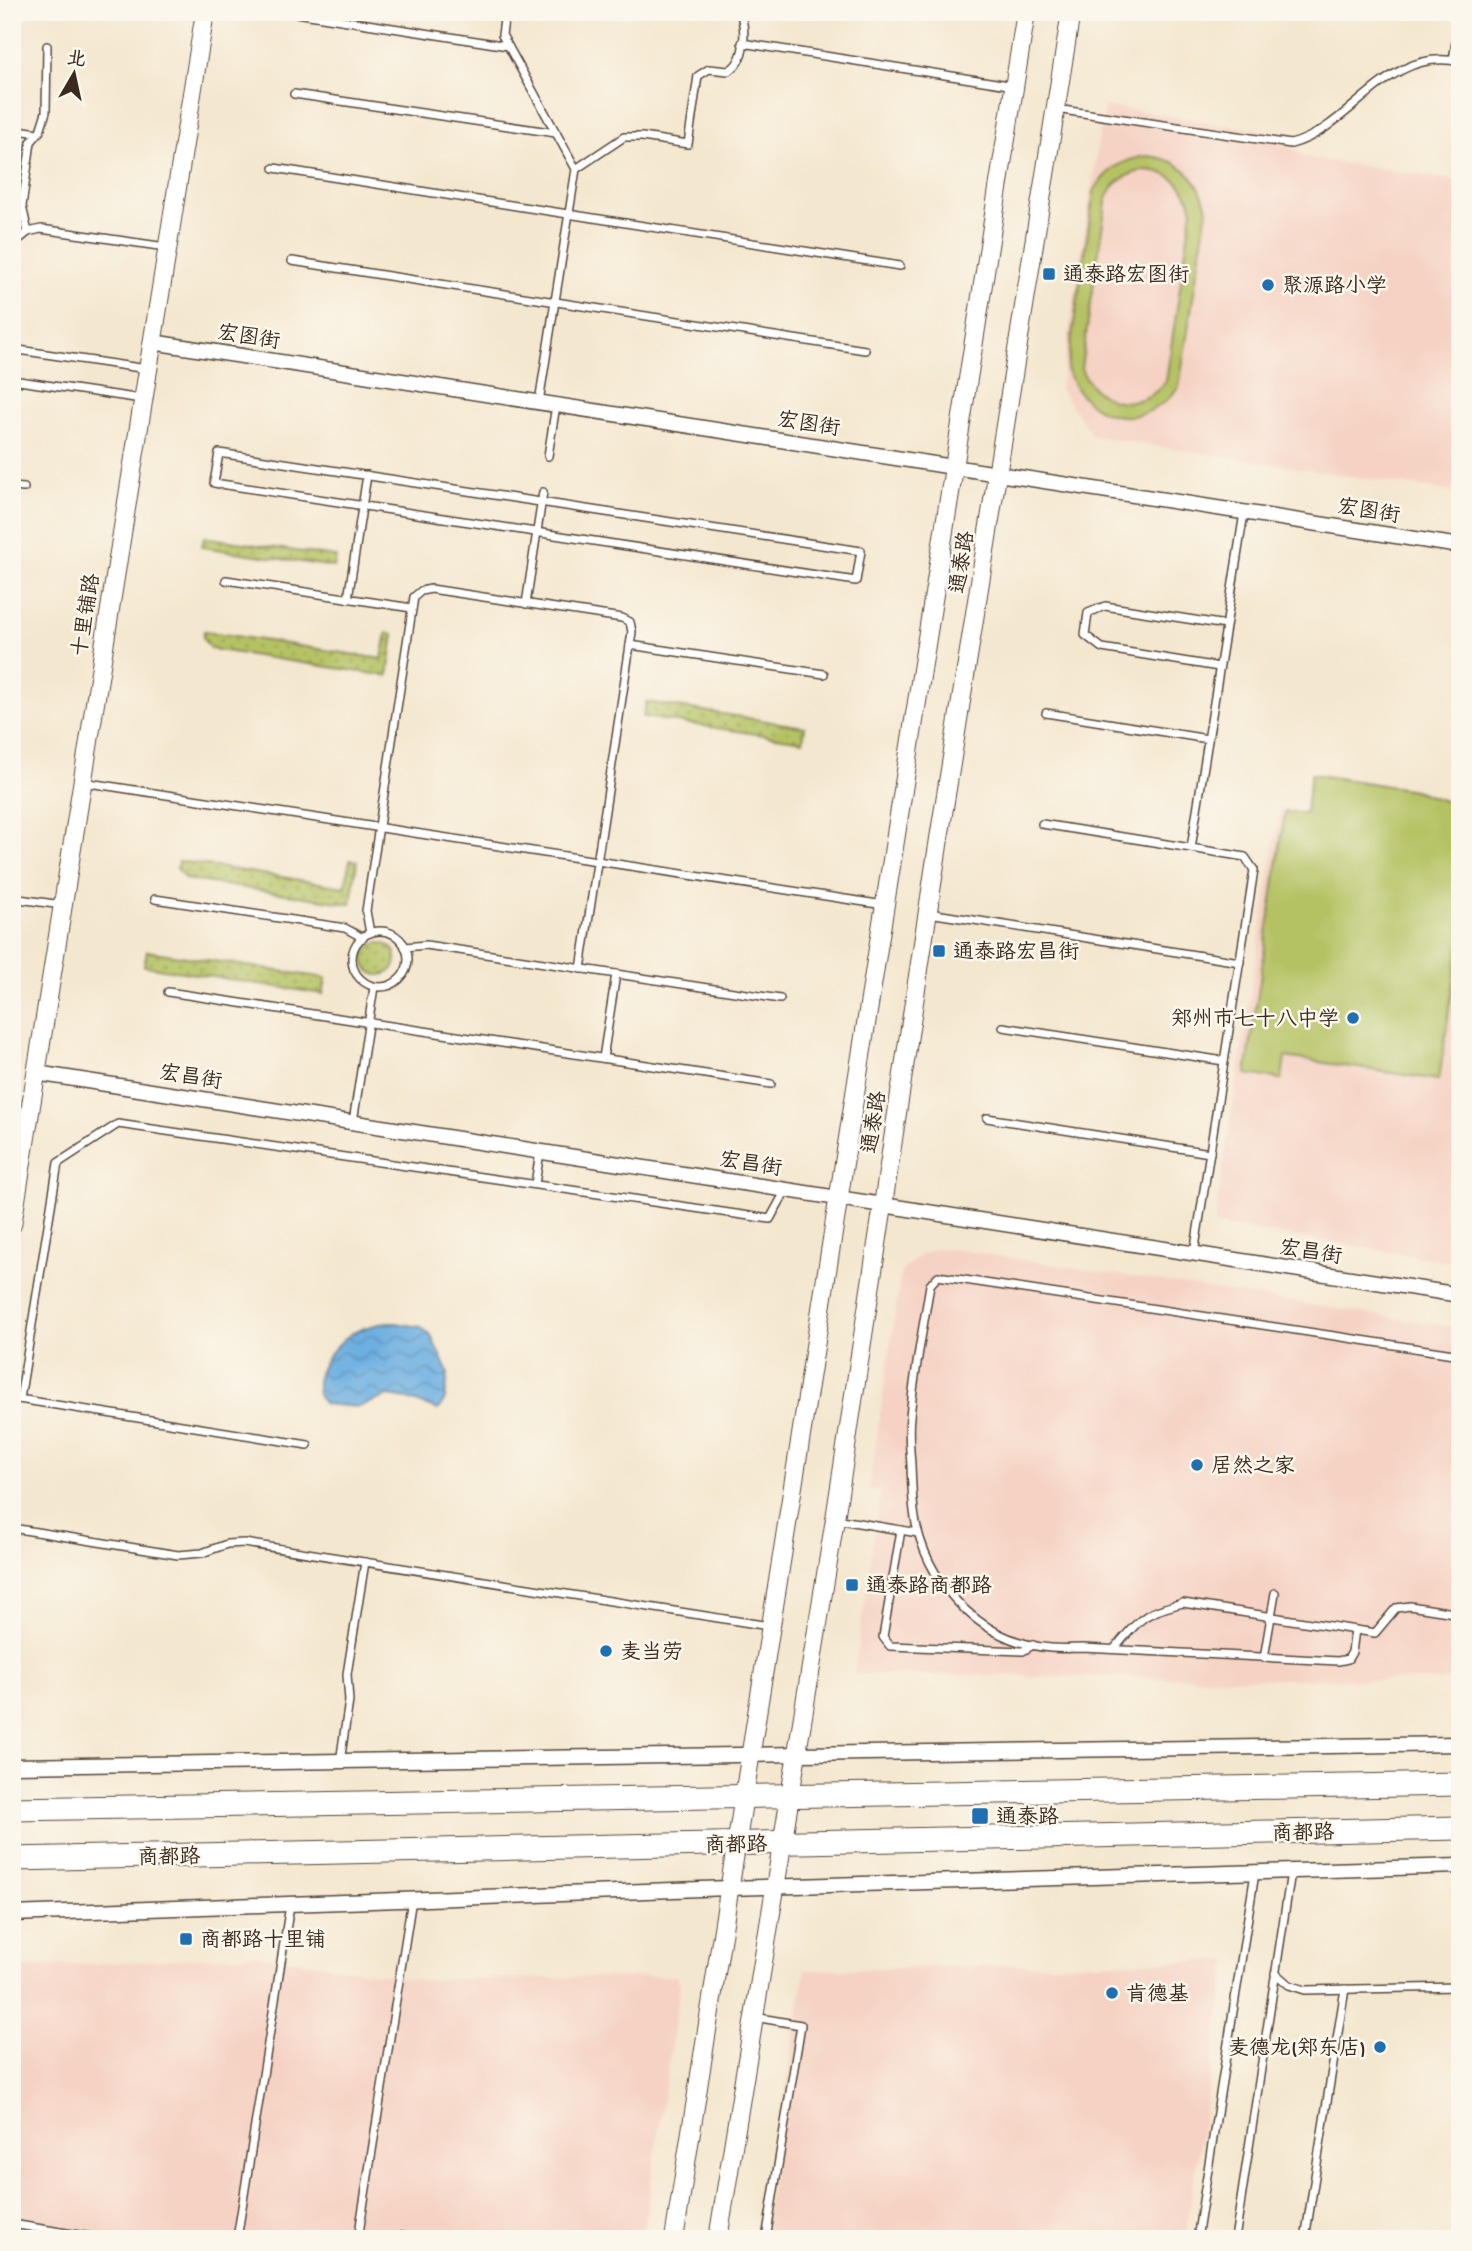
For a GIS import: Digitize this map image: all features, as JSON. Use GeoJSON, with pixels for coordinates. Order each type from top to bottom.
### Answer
{"type":"FeatureCollection","features":[{"type":"Feature","properties":{"kind":"main road"},"geometry":{"type":"LineString","coordinates":[[12,1809],[1460,1784]]}},
{"type":"Feature","properties":{"kind":"main road","name":"商都路"},"geometry":{"type":"LineString","coordinates":[[12,1859],[1460,1828]]}},
{"type":"Feature","properties":{"kind":"street","name":"十里铺路"},"geometry":{"type":"LineString","coordinates":[[12,1225],[205,12]]}},
{"type":"Feature","properties":{"kind":"street","name":"通泰路"},"geometry":{"type":"LineString","coordinates":[[674,2239],[1026,12]]}},
{"type":"Feature","properties":{"kind":"street","name":"通泰路"},"geometry":{"type":"LineString","coordinates":[[718,2239],[835,1519],[1071,12]]}},
{"type":"Feature","properties":{"kind":"street","name":"宏图街"},"geometry":{"type":"LineString","coordinates":[[152,342],[1460,545]]}},
{"type":"Feature","properties":{"kind":"street","name":"宏昌街"},"geometry":{"type":"LineString","coordinates":[[36,1073],[1460,1295]]}},
{"type":"Feature","properties":{"kind":"street"},"geometry":{"type":"LineString","coordinates":[[12,1766],[1460,1744]]}},
{"type":"Feature","properties":{"kind":"street"},"geometry":{"type":"LineString","coordinates":[[12,1914],[729,1888],[1460,1867]]}},
{"type":"Feature","properties":{"kind":"lane"},"geometry":{"type":"LineString","coordinates":[[290,12],[508,46]]}},
{"type":"Feature","properties":{"kind":"lane"},"geometry":{"type":"LineString","coordinates":[[505,12],[502,28],[508,46],[576,169],[539,402]]}},
{"type":"Feature","properties":{"kind":"lane"},"geometry":{"type":"LineString","coordinates":[[576,169],[624,137],[688,144],[698,76],[705,70],[728,71],[737,63],[744,33],[740,12]]}},
{"type":"Feature","properties":{"kind":"lane"},"geometry":{"type":"LineString","coordinates":[[1056,109],[1291,144],[1305,141],[1323,130],[1378,84],[1420,61],[1437,58],[1457,61],[1460,18]]}},
{"type":"Feature","properties":{"kind":"lane"},"geometry":{"type":"LineString","coordinates":[[742,43],[1015,86]]}},
{"type":"Feature","properties":{"kind":"lane"},"geometry":{"type":"LineString","coordinates":[[28,232],[22,206],[31,142],[38,133],[46,112],[47,46]]}},
{"type":"Feature","properties":{"kind":"lane"},"geometry":{"type":"LineString","coordinates":[[294,94],[556,133]]}},
{"type":"Feature","properties":{"kind":"lane"},"geometry":{"type":"LineString","coordinates":[[12,129],[38,133]]}},
{"type":"Feature","properties":{"kind":"lane"},"geometry":{"type":"LineString","coordinates":[[274,168],[900,266]]}},
{"type":"Feature","properties":{"kind":"lane"},"geometry":{"type":"LineString","coordinates":[[12,245],[28,232],[40,229],[167,247]]}},
{"type":"Feature","properties":{"kind":"lane"},"geometry":{"type":"LineString","coordinates":[[292,261],[865,350]]}},
{"type":"Feature","properties":{"kind":"lane"},"geometry":{"type":"LineString","coordinates":[[12,349],[148,369]]}},
{"type":"Feature","properties":{"kind":"lane"},"geometry":{"type":"LineString","coordinates":[[12,380],[142,399]]}},
{"type":"Feature","properties":{"kind":"lane"},"geometry":{"type":"LineString","coordinates":[[548,456],[556,405]]}},
{"type":"Feature","properties":{"kind":"lane"},"geometry":{"type":"LineString","coordinates":[[219,453],[367,475],[860,551],[856,581],[215,483],[219,453]]}},
{"type":"Feature","properties":{"kind":"lane"},"geometry":{"type":"LineString","coordinates":[[348,599],[367,475]]}},
{"type":"Feature","properties":{"kind":"lane"},"geometry":{"type":"LineString","coordinates":[[12,487],[24,488]]}},
{"type":"Feature","properties":{"kind":"lane"},"geometry":{"type":"LineString","coordinates":[[526,604],[543,492]]}},
{"type":"Feature","properties":{"kind":"lane"},"geometry":{"type":"LineString","coordinates":[[1191,848],[1244,512]]}},
{"type":"Feature","properties":{"kind":"lane"},"geometry":{"type":"LineString","coordinates":[[226,580],[412,608]]}},
{"type":"Feature","properties":{"kind":"lane"},"geometry":{"type":"LineString","coordinates":[[155,900],[345,928],[366,936],[386,932],[401,940],[408,964],[400,979],[393,985],[374,987],[359,977],[354,969],[353,951],[366,936],[366,911],[414,597],[421,591],[431,589],[622,618],[630,622],[631,645],[581,969]]}},
{"type":"Feature","properties":{"kind":"lane"},"geometry":{"type":"LineString","coordinates":[[1220,667],[1102,648],[1085,635],[1088,613],[1105,606],[1226,625]]}},
{"type":"Feature","properties":{"kind":"lane"},"geometry":{"type":"LineString","coordinates":[[631,645],[824,674]]}},
{"type":"Feature","properties":{"kind":"lane"},"geometry":{"type":"LineString","coordinates":[[1046,713],[1208,738]]}},
{"type":"Feature","properties":{"kind":"lane"},"geometry":{"type":"LineString","coordinates":[[82,782],[884,905]]}},
{"type":"Feature","properties":{"kind":"lane"},"geometry":{"type":"LineString","coordinates":[[1042,824],[1245,856],[1254,870],[1194,1254]]}},
{"type":"Feature","properties":{"kind":"lane"},"geometry":{"type":"LineString","coordinates":[[19,899],[62,905]]}},
{"type":"Feature","properties":{"kind":"lane"},"geometry":{"type":"LineString","coordinates":[[928,913],[1240,962]]}},
{"type":"Feature","properties":{"kind":"lane"},"geometry":{"type":"LineString","coordinates":[[405,947],[426,945],[780,999]]}},
{"type":"Feature","properties":{"kind":"lane"},"geometry":{"type":"LineString","coordinates":[[603,1058],[616,974]]}},
{"type":"Feature","properties":{"kind":"lane"},"geometry":{"type":"LineString","coordinates":[[354,1122],[374,987]]}},
{"type":"Feature","properties":{"kind":"lane"},"geometry":{"type":"LineString","coordinates":[[168,992],[771,1084]]}},
{"type":"Feature","properties":{"kind":"lane"},"geometry":{"type":"LineString","coordinates":[[1003,1027],[1224,1061]]}},
{"type":"Feature","properties":{"kind":"lane"},"geometry":{"type":"LineString","coordinates":[[987,1118],[1210,1153]]}},
{"type":"Feature","properties":{"kind":"lane"},"geometry":{"type":"LineString","coordinates":[[307,1445],[16,1399],[58,1163],[118,1124],[770,1219],[786,1190]]}},
{"type":"Feature","properties":{"kind":"lane"},"geometry":{"type":"LineString","coordinates":[[535,1184],[540,1152]]}},
{"type":"Feature","properties":{"kind":"lane"},"geometry":{"type":"LineString","coordinates":[[1355,1630],[1352,1652],[1348,1659],[1322,1661],[1051,1648],[1019,1642],[989,1629],[963,1610],[942,1585],[927,1556],[918,1533],[912,1498],[909,1419],[930,1285],[939,1276],[1460,1355]]}},
{"type":"Feature","properties":{"kind":"lane"},"geometry":{"type":"LineString","coordinates":[[835,1519],[918,1533]]}},
{"type":"Feature","properties":{"kind":"lane"},"geometry":{"type":"LineString","coordinates":[[12,1528],[178,1555],[202,1553],[227,1544],[244,1543],[769,1626]]}},
{"type":"Feature","properties":{"kind":"lane"},"geometry":{"type":"LineString","coordinates":[[901,1530],[883,1637],[890,1646],[1023,1651],[1033,1645]]}},
{"type":"Feature","properties":{"kind":"lane"},"geometry":{"type":"LineString","coordinates":[[340,1762],[349,1701],[347,1674],[365,1562]]}},
{"type":"Feature","properties":{"kind":"lane"},"geometry":{"type":"LineString","coordinates":[[1264,1658],[1275,1593]]}},
{"type":"Feature","properties":{"kind":"lane"},"geometry":{"type":"LineString","coordinates":[[1114,1649],[1142,1618],[1154,1610],[1183,1603],[1375,1633],[1396,1608],[1410,1606],[1460,1614]]}},
{"type":"Feature","properties":{"kind":"lane"},"geometry":{"type":"LineString","coordinates":[[1235,2239],[1291,1872]]}},
{"type":"Feature","properties":{"kind":"lane"},"geometry":{"type":"LineString","coordinates":[[1198,2239],[1255,1873]]}},
{"type":"Feature","properties":{"kind":"lane"},"geometry":{"type":"LineString","coordinates":[[358,2239],[412,1899]]}},
{"type":"Feature","properties":{"kind":"lane"},"geometry":{"type":"LineString","coordinates":[[237,2239],[290,1904]]}},
{"type":"Feature","properties":{"kind":"lane"},"geometry":{"type":"LineString","coordinates":[[1276,1973],[1289,1985],[1305,1990],[1460,1987]]}},
{"type":"Feature","properties":{"kind":"lane"},"geometry":{"type":"LineString","coordinates":[[1305,2239],[1345,1989]]}},
{"type":"Feature","properties":{"kind":"lane"},"geometry":{"type":"LineString","coordinates":[[754,2017],[801,2025],[766,2239]]}},
{"type":"Feature","properties":{"kind":"lane"},"geometry":{"type":"LineString","coordinates":[[12,2224],[103,2239]]}},
{"type":"Feature","properties":{"kind":"shaded area","name":"聚源路小学"},"geometry":{"type":"Polygon","coordinates":[[[1104,106],[1271,132],[1304,157],[1460,181],[1460,493],[1092,436],[1060,389],[1104,106]]]}},
{"type":"Feature","properties":{"kind":"shaded area","name":"郑州市七十八中学"},"geometry":{"type":"Polygon","coordinates":[[[1310,772],[1416,789],[1460,805],[1460,1263],[1214,1224],[1280,808],[1304,811],[1310,772]]]}},
{"type":"Feature","properties":{"kind":"shaded area"},"geometry":{"type":"Polygon","coordinates":[[[937,1248],[1460,1328],[1460,1681],[854,1674],[881,1491],[869,1489],[901,1272],[917,1257],[937,1248]]]}},
{"type":"Feature","properties":{"kind":"shaded area"},"geometry":{"type":"Polygon","coordinates":[[[255,1955],[420,1980],[676,1976],[680,1984],[643,2239],[12,2239],[12,1968],[255,1955]]]}},
{"type":"Feature","properties":{"kind":"shaded area"},"geometry":{"type":"Polygon","coordinates":[[[1228,1960],[1185,2239],[762,2239],[805,1970],[1228,1960]]]}},
{"type":"Feature","properties":{"kind":"green space"},"geometry":{"type":"Polygon","coordinates":[[[1137,158],[1158,158],[1178,165],[1199,188],[1207,209],[1179,387],[1150,411],[1133,416],[1117,416],[1101,411],[1087,401],[1067,369],[1094,191],[1109,172],[1122,163],[1137,158]],[[1146,170],[1128,175],[1114,186],[1107,196],[1081,368],[1097,391],[1107,398],[1119,401],[1144,398],[1166,381],[1192,209],[1182,187],[1170,177],[1146,170]]]}},
{"type":"Feature","properties":{"kind":"green space"},"geometry":{"type":"Polygon","coordinates":[[[204,537],[336,557],[334,567],[202,547],[204,537]]]}},
{"type":"Feature","properties":{"kind":"green space"},"geometry":{"type":"Polygon","coordinates":[[[204,631],[382,659],[387,633],[394,634],[388,676],[211,649],[203,639],[204,631]]]}},
{"type":"Feature","properties":{"kind":"green space"},"geometry":{"type":"Polygon","coordinates":[[[646,702],[805,727],[803,741],[643,717],[646,702]]]}},
{"type":"Feature","properties":{"kind":"green space"},"geometry":{"type":"Polygon","coordinates":[[[1311,774],[1414,790],[1460,807],[1460,938],[1439,1080],[1285,1057],[1282,1079],[1246,1074],[1285,812],[1305,814],[1311,774]]]}},
{"type":"Feature","properties":{"kind":"green space"},"geometry":{"type":"Polygon","coordinates":[[[350,860],[357,861],[351,904],[185,879],[177,868],[179,861],[345,887],[350,860]]]}},
{"type":"Feature","properties":{"kind":"green space"},"geometry":{"type":"Polygon","coordinates":[[[380,943],[391,948],[396,959],[391,970],[380,975],[369,970],[364,959],[369,948],[380,943]]]}},
{"type":"Feature","properties":{"kind":"green space"},"geometry":{"type":"Polygon","coordinates":[[[147,951],[326,978],[323,994],[144,966],[147,951]]]}},
{"type":"Feature","properties":{"kind":"water"},"geometry":{"type":"Polygon","coordinates":[[[388,1322],[421,1327],[431,1336],[448,1373],[445,1399],[438,1410],[408,1399],[388,1396],[358,1407],[324,1404],[317,1386],[318,1376],[328,1356],[351,1334],[388,1322]]]}},
{"type":"Feature","properties":{"kind":"place","name":"通泰路宏图街"},"geometry":{"type":"Point","coordinates":[1049,274]}},
{"type":"Feature","properties":{"kind":"place","name":"聚源路小学"},"geometry":{"type":"Point","coordinates":[1268,285]}},
{"type":"Feature","properties":{"kind":"place","name":"通泰路宏昌街"},"geometry":{"type":"Point","coordinates":[939,951]}},
{"type":"Feature","properties":{"kind":"place","name":"郑州市七十八中学"},"geometry":{"type":"Point","coordinates":[1353,1018]}},
{"type":"Feature","properties":{"kind":"place","name":"居然之家"},"geometry":{"type":"Point","coordinates":[1197,1465]}},
{"type":"Feature","properties":{"kind":"place","name":"通泰路商都路"},"geometry":{"type":"Point","coordinates":[852,1585]}},
{"type":"Feature","properties":{"kind":"place","name":"麦当劳"},"geometry":{"type":"Point","coordinates":[606,1651]}},
{"type":"Feature","properties":{"kind":"place","name":"通泰路"},"geometry":{"type":"Point","coordinates":[980,1816]}},
{"type":"Feature","properties":{"kind":"place","name":"商都路十里铺"},"geometry":{"type":"Point","coordinates":[186,1939]}},
{"type":"Feature","properties":{"kind":"place","name":"肯德基"},"geometry":{"type":"Point","coordinates":[1112,1993]}},
{"type":"Feature","properties":{"kind":"place","name":"麦德龙(郑东店)"},"geometry":{"type":"Point","coordinates":[1380,2047]}}]}
